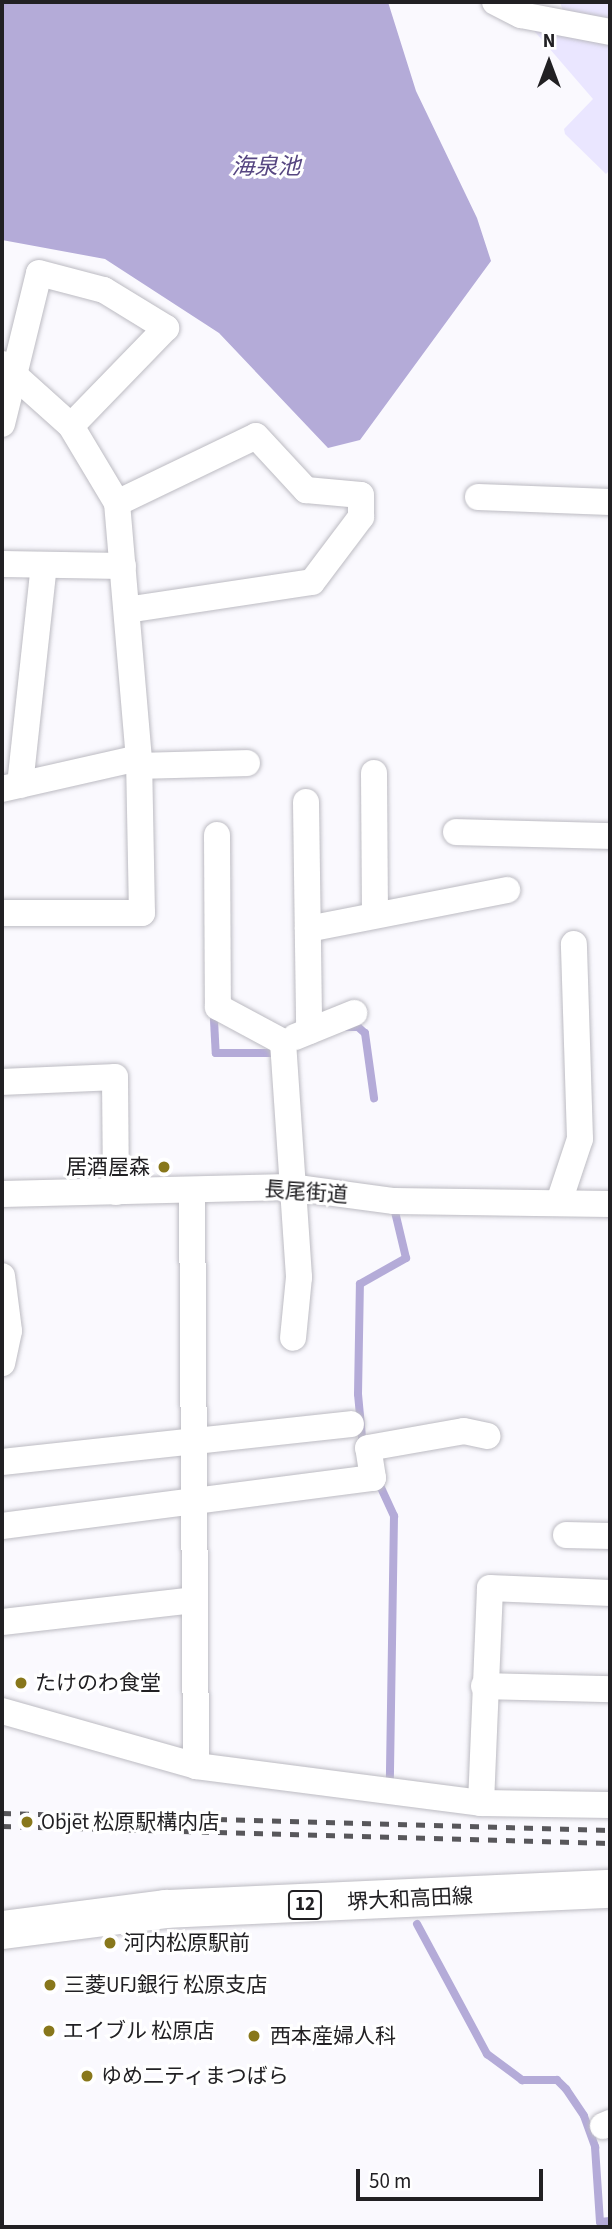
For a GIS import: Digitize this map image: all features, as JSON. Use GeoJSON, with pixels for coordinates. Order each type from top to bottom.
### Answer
{"type":"FeatureCollection","features":[{"type":"Feature","properties":{"kind":"main road","name":"堺大和高田線"},"geometry":{"type":"LineString","coordinates":[[2,1930],[166,1909],[610,1889]]}},
{"type":"Feature","properties":{"kind":"street"},"geometry":{"type":"LineString","coordinates":[[495,2],[521,15],[610,32]]}},
{"type":"Feature","properties":{"kind":"street"},"geometry":{"type":"LineString","coordinates":[[2,424],[8,370],[39,273],[104,290],[166,328],[71,426]]}},
{"type":"Feature","properties":{"kind":"street"},"geometry":{"type":"LineString","coordinates":[[2,913],[142,913],[140,762],[117,503],[71,426],[8,370]]}},
{"type":"Feature","properties":{"kind":"street"},"geometry":{"type":"LineString","coordinates":[[117,503],[256,436],[306,490],[361,495],[361,517],[312,582],[127,610]]}},
{"type":"Feature","properties":{"kind":"street"},"geometry":{"type":"LineString","coordinates":[[478,497],[610,502]]}},
{"type":"Feature","properties":{"kind":"street"},"geometry":{"type":"LineString","coordinates":[[2,564],[123,566]]}},
{"type":"Feature","properties":{"kind":"street"},"geometry":{"type":"LineString","coordinates":[[44,565],[11,787],[140,762],[247,764]]}},
{"type":"Feature","properties":{"kind":"street"},"geometry":{"type":"LineString","coordinates":[[374,773],[375,915]]}},
{"type":"Feature","properties":{"kind":"street"},"geometry":{"type":"LineString","coordinates":[[306,802],[309,1031]]}},
{"type":"Feature","properties":{"kind":"street"},"geometry":{"type":"LineString","coordinates":[[456,832],[610,835]]}},
{"type":"Feature","properties":{"kind":"street"},"geometry":{"type":"LineString","coordinates":[[218,835],[218,1007],[283,1042]]}},
{"type":"Feature","properties":{"kind":"street"},"geometry":{"type":"LineString","coordinates":[[308,929],[507,890]]}},
{"type":"Feature","properties":{"kind":"street"},"geometry":{"type":"LineString","coordinates":[[559,1202],[580,1139],[575,944]]}},
{"type":"Feature","properties":{"kind":"street"},"geometry":{"type":"LineString","coordinates":[[283,1042],[354,1013]]}},
{"type":"Feature","properties":{"kind":"street"},"geometry":{"type":"LineString","coordinates":[[283,1042],[290,1187],[299,1277],[293,1338]]}},
{"type":"Feature","properties":{"kind":"street"},"geometry":{"type":"LineString","coordinates":[[2,1082],[115,1077],[116,1192]]}},
{"type":"Feature","properties":{"kind":"street","name":"長尾街道"},"geometry":{"type":"LineString","coordinates":[[2,1194],[290,1187],[394,1201],[610,1204]]}},
{"type":"Feature","properties":{"kind":"street"},"geometry":{"type":"LineString","coordinates":[[192,1191],[191,1441],[196,1766]]}},
{"type":"Feature","properties":{"kind":"street"},"geometry":{"type":"LineString","coordinates":[[2,1276],[9,1331],[2,1363]]}},
{"type":"Feature","properties":{"kind":"street"},"geometry":{"type":"LineString","coordinates":[[2,1462],[351,1424]]}},
{"type":"Feature","properties":{"kind":"street"},"geometry":{"type":"LineString","coordinates":[[2,1526],[373,1478],[368,1448],[464,1431],[487,1436]]}},
{"type":"Feature","properties":{"kind":"street"},"geometry":{"type":"LineString","coordinates":[[566,1535],[610,1536]]}},
{"type":"Feature","properties":{"kind":"street"},"geometry":{"type":"LineString","coordinates":[[481,1803],[490,1588],[610,1593]]}},
{"type":"Feature","properties":{"kind":"street"},"geometry":{"type":"LineString","coordinates":[[2,1622],[194,1600]]}},
{"type":"Feature","properties":{"kind":"street"},"geometry":{"type":"LineString","coordinates":[[484,1686],[610,1689]]}},
{"type":"Feature","properties":{"kind":"street"},"geometry":{"type":"LineString","coordinates":[[2,1712],[196,1766],[481,1803],[610,1805]]}},
{"type":"Feature","properties":{"kind":"shaded area"},"geometry":{"type":"Polygon","coordinates":[[[560,2],[610,2],[610,170],[606,174],[565,134],[564,129],[593,99],[530,26],[563,11],[560,2]]]}},
{"type":"Feature","properties":{"kind":"water","name":"海泉池"},"geometry":{"type":"Polygon","coordinates":[[[2,2],[388,2],[416,91],[477,218],[491,261],[360,440],[328,448],[219,333],[105,259],[2,240],[2,2]]]}},
{"type":"Feature","properties":{"kind":"waterway"},"geometry":{"type":"LineString","coordinates":[[214,1020],[216,1053],[271,1053]]}},
{"type":"Feature","properties":{"kind":"waterway"},"geometry":{"type":"LineString","coordinates":[[345,1027],[358,1027],[365,1033],[374,1098]]}},
{"type":"Feature","properties":{"kind":"waterway"},"geometry":{"type":"LineString","coordinates":[[363,1448],[358,1394],[360,1284],[406,1258],[395,1212]]}},
{"type":"Feature","properties":{"kind":"waterway"},"geometry":{"type":"LineString","coordinates":[[377,1479],[394,1516],[390,1777]]}},
{"type":"Feature","properties":{"kind":"waterway"},"geometry":{"type":"LineString","coordinates":[[417,1924],[487,2054],[522,2080],[557,2080],[584,2116],[595,2147],[600,2222],[610,2221]]}},
{"type":"Feature","properties":{"kind":"railway"},"geometry":{"type":"LineString","coordinates":[[2,1813],[610,1830]]}},
{"type":"Feature","properties":{"kind":"railway"},"geometry":{"type":"LineString","coordinates":[[2,1826],[610,1843]]}},
{"type":"Feature","properties":{"kind":"place","name":"居酒屋森"},"geometry":{"type":"Point","coordinates":[164,1167]}},
{"type":"Feature","properties":{"kind":"place","name":"たけのわ食堂"},"geometry":{"type":"Point","coordinates":[21,1683]}},
{"type":"Feature","properties":{"kind":"place","name":"Objet 松原駅構内店"},"geometry":{"type":"Point","coordinates":[27,1822]}},
{"type":"Feature","properties":{"kind":"place","name":"河内松原駅前"},"geometry":{"type":"Point","coordinates":[110,1943]}},
{"type":"Feature","properties":{"kind":"place","name":"三菱UFJ銀行 松原支店"},"geometry":{"type":"Point","coordinates":[50,1985]}},
{"type":"Feature","properties":{"kind":"place","name":"エイブル 松原店"},"geometry":{"type":"Point","coordinates":[49,2031]}},
{"type":"Feature","properties":{"kind":"place","name":"西本産婦人科"},"geometry":{"type":"Point","coordinates":[254,2036]}},
{"type":"Feature","properties":{"kind":"place","name":"ゆめ二ティまつばら"},"geometry":{"type":"Point","coordinates":[87,2076]}}]}
